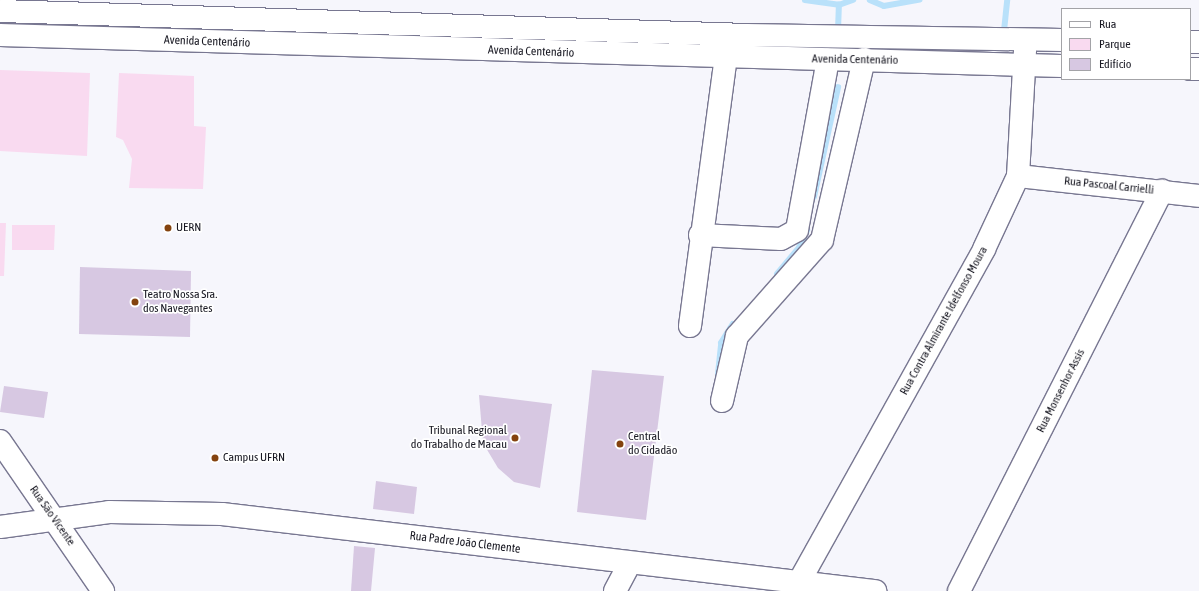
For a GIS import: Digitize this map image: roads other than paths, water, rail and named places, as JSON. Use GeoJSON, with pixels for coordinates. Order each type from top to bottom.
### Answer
{"type":"FeatureCollection","features":[{"type":"Feature","properties":{"kind":"street","name":"Avenida Centenário"},"geometry":{"type":"LineString","coordinates":[[0,11],[729,34],[1061,40]]}},
{"type":"Feature","properties":{"kind":"street"},"geometry":{"type":"LineString","coordinates":[[98,39],[103,14]]}},
{"type":"Feature","properties":{"kind":"street"},"geometry":{"type":"LineString","coordinates":[[690,326],[700,235],[727,58],[729,34]]}},
{"type":"Feature","properties":{"kind":"street","name":"Avenida Centenário"},"geometry":{"type":"LineString","coordinates":[[0,35],[727,58],[828,60],[864,59],[1061,66]]}},
{"type":"Feature","properties":{"kind":"street","name":"Rua Contra Almirante Idelfonso Moura"},"geometry":{"type":"LineString","coordinates":[[797,586],[984,249],[1018,176],[1026,65],[1025,40]]}},
{"type":"Feature","properties":{"kind":"street"},"geometry":{"type":"LineString","coordinates":[[722,401],[738,336],[822,240],[864,59]]}},
{"type":"Feature","properties":{"kind":"street"},"geometry":{"type":"LineString","coordinates":[[700,235],[781,239],[796,230],[828,60]]}},
{"type":"Feature","properties":{"kind":"street","name":"Rua Pascoal Carrielli"},"geometry":{"type":"LineString","coordinates":[[1018,176],[1199,196]]}},
{"type":"Feature","properties":{"kind":"street","name":"Rua Monsenhor Assis"},"geometry":{"type":"LineString","coordinates":[[959,591],[1162,191]]}},
{"type":"Feature","properties":{"kind":"street","name":"Rua São Vicente"},"geometry":{"type":"LineString","coordinates":[[0,441],[103,591]]}},
{"type":"Feature","properties":{"kind":"street","name":"Rua Padre João Clemente"},"geometry":{"type":"LineString","coordinates":[[0,527],[109,512],[222,514],[630,563],[797,586],[875,591]]}},
{"type":"Feature","properties":{"kind":"street"},"geometry":{"type":"LineString","coordinates":[[615,591],[630,563]]}},
{"type":"Feature","properties":{"kind":"waterway"},"geometry":{"type":"LineString","coordinates":[[805,0],[839,5],[853,0]]}},
{"type":"Feature","properties":{"kind":"waterway"},"geometry":{"type":"LineString","coordinates":[[870,0],[884,6],[919,0]]}},
{"type":"Feature","properties":{"kind":"waterway"},"geometry":{"type":"LineString","coordinates":[[1004,31],[1007,0]]}},
{"type":"Feature","properties":{"kind":"waterway"},"geometry":{"type":"LineString","coordinates":[[838,31],[839,5]]}},
{"type":"Feature","properties":{"kind":"waterway"},"geometry":{"type":"LineString","coordinates":[[814,197],[838,88]]}},
{"type":"Feature","properties":{"kind":"waterway"},"geometry":{"type":"LineString","coordinates":[[777,274],[799,248],[807,231]]}},
{"type":"Feature","properties":{"kind":"waterway"},"geometry":{"type":"LineString","coordinates":[[718,374],[721,343],[733,324]]}},
{"type":"Feature","properties":{"kind":"place","name":"UERN"},"geometry":{"type":"Point","coordinates":[168,228]}},
{"type":"Feature","properties":{"kind":"place","name":"Teatro Nossa Sra. dos Navegantes"},"geometry":{"type":"Point","coordinates":[135,302]}},
{"type":"Feature","properties":{"kind":"place","name":"Tribunal Regional do Trabalho de Macau"},"geometry":{"type":"Point","coordinates":[515,438]}},
{"type":"Feature","properties":{"kind":"place","name":"Central do Cidadão"},"geometry":{"type":"Point","coordinates":[620,444]}},
{"type":"Feature","properties":{"kind":"place","name":"Campus UFRN"},"geometry":{"type":"Point","coordinates":[215,458]}}]}
